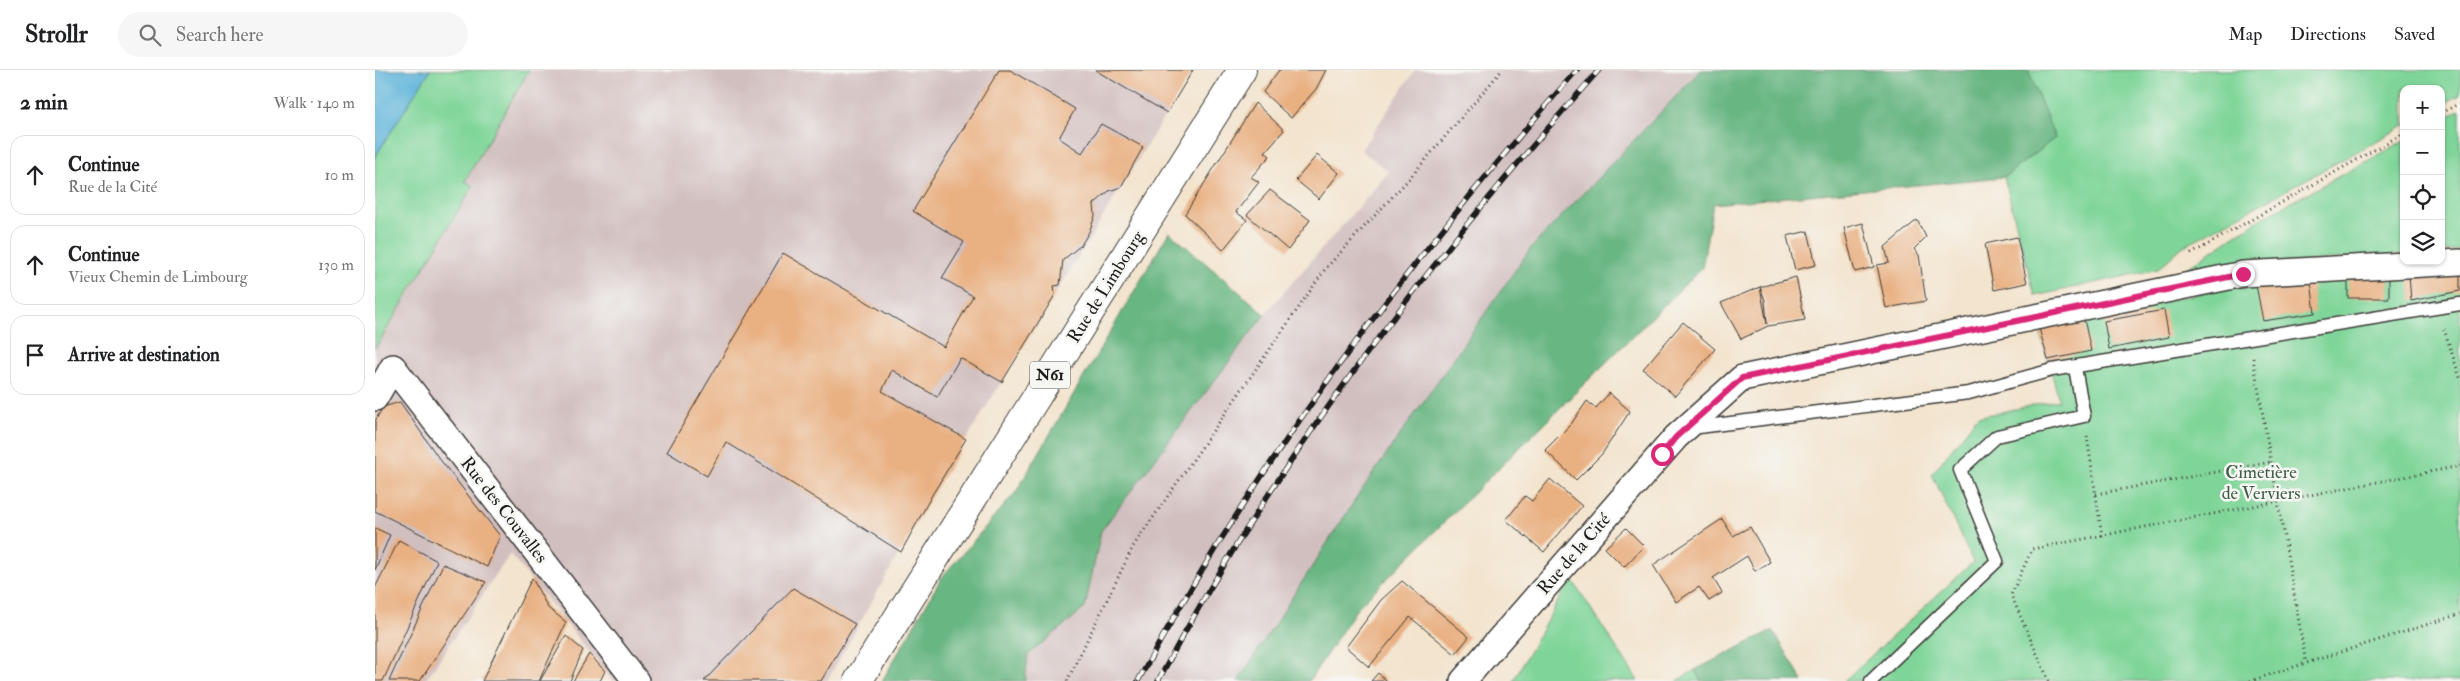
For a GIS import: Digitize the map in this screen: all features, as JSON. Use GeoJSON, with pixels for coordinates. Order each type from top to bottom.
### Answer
{"type":"FeatureCollection","features":[{"type":"Feature","properties":{"kind":"main road","name":"Rue de Limbourg"},"geometry":{"type":"LineString","coordinates":[[858,681],[1242,70]]}},
{"type":"Feature","properties":{"kind":"street","name":"Rue de la Cité"},"geometry":{"type":"LineString","coordinates":[[1463,681],[1676,437],[1742,378],[2243,274],[2460,262]]}},
{"type":"Feature","properties":{"kind":"street","name":"Rue des Couvalles"},"geometry":{"type":"LineString","coordinates":[[375,398],[393,367],[636,681]]}},
{"type":"Feature","properties":{"kind":"lane"},"geometry":{"type":"LineString","coordinates":[[1685,429],[1969,393],[2052,370],[2075,368],[2460,304]]}},
{"type":"Feature","properties":{"kind":"lane"},"geometry":{"type":"LineString","coordinates":[[1871,681],[1997,560],[1960,470],[1997,436],[2084,416],[2075,368]]}},
{"type":"Feature","properties":{"kind":"path"},"geometry":{"type":"LineString","coordinates":[[1067,681],[1133,545],[1326,268],[1408,180],[1502,70]]}},
{"type":"Feature","properties":{"kind":"path"},"geometry":{"type":"LineString","coordinates":[[2445,111],[2460,103]]}},
{"type":"Feature","properties":{"kind":"path"},"geometry":{"type":"LineString","coordinates":[[2186,257],[2400,135]]}},
{"type":"Feature","properties":{"kind":"path"},"geometry":{"type":"LineString","coordinates":[[2437,307],[2460,378]]}},
{"type":"Feature","properties":{"kind":"path"},"geometry":{"type":"LineString","coordinates":[[2250,338],[2306,663]]}},
{"type":"Feature","properties":{"kind":"path"},"geometry":{"type":"LineString","coordinates":[[2084,416],[2102,536]]}},
{"type":"Feature","properties":{"kind":"path"},"geometry":{"type":"LineString","coordinates":[[2096,494],[2271,462]]}},
{"type":"Feature","properties":{"kind":"path"},"geometry":{"type":"LineString","coordinates":[[2049,681],[2011,595],[2032,549],[2460,466]]}},
{"type":"Feature","properties":{"kind":"path"},"geometry":{"type":"LineString","coordinates":[[2250,681],[2460,614]]}},
{"type":"Feature","properties":{"kind":"shaded area"},"geometry":{"type":"Polygon","coordinates":[[[430,70],[1193,70],[932,495],[827,681],[613,681],[510,554],[425,681],[375,681],[375,157],[430,70]]]}},
{"type":"Feature","properties":{"kind":"shaded area"},"geometry":{"type":"Polygon","coordinates":[[[1415,70],[1701,70],[1530,249],[1361,491],[1238,681],[1025,681],[1028,655],[1085,607],[1101,531],[1265,314],[1389,172],[1361,150],[1415,70]]]}},
{"type":"Feature","properties":{"kind":"green space"},"geometry":{"type":"Polygon","coordinates":[[[430,70],[529,70],[465,181],[473,186],[375,349],[375,157],[430,70]]]}},
{"type":"Feature","properties":{"kind":"green space"},"geometry":{"type":"Polygon","coordinates":[[[1701,70],[2028,70],[2055,138],[2004,177],[1713,204],[1702,268],[1358,607],[1309,681],[1238,681],[1361,491],[1530,249],[1701,70]]]}},
{"type":"Feature","properties":{"kind":"green space"},"geometry":{"type":"Polygon","coordinates":[[[2028,70],[2460,70],[2460,95],[2445,103],[2445,85],[2400,85],[2400,128],[2182,247],[2158,269],[2035,296],[2004,177],[2055,138],[2028,70]]]}},
{"type":"Feature","properties":{"kind":"green space"},"geometry":{"type":"Polygon","coordinates":[[[2460,110],[2460,250],[2445,251],[2445,118],[2460,110]]]}},
{"type":"Feature","properties":{"kind":"green space"},"geometry":{"type":"Polygon","coordinates":[[[2400,143],[2400,254],[2184,270],[2260,219],[2400,143]]]}},
{"type":"Feature","properties":{"kind":"green space"},"geometry":{"type":"Polygon","coordinates":[[[1169,232],[1265,314],[1101,531],[1085,608],[1028,655],[1025,681],[882,681],[942,577],[1016,492],[1169,232]]]}},
{"type":"Feature","properties":{"kind":"green space","name":"Cimetière de Verviers"},"geometry":{"type":"Polygon","coordinates":[[[2460,272],[2460,681],[1844,681],[1973,562],[1932,474],[1977,417],[2059,400],[2039,328],[2239,285],[2460,272]]]}},
{"type":"Feature","properties":{"kind":"green space"},"geometry":{"type":"Polygon","coordinates":[[[1571,578],[1638,681],[1513,681],[1571,578]]]}},
{"type":"Feature","properties":{"kind":"green space"},"geometry":{"type":"Polygon","coordinates":[[[1773,630],[1803,681],[1701,681],[1695,670],[1773,630]]]}},
{"type":"Feature","properties":{"kind":"green space"},"geometry":{"type":"Polygon","coordinates":[[[1695,670],[1701,681],[1677,681],[1695,670]]]}},
{"type":"Feature","properties":{"kind":"water"},"geometry":{"type":"Polygon","coordinates":[[[375,70],[430,70],[375,157],[375,70]]]}},
{"type":"Feature","properties":{"kind":"building"},"geometry":{"type":"Polygon","coordinates":[[[999,70],[1010,70],[1075,109],[1059,138],[1082,153],[1101,124],[1143,147],[1121,187],[1109,191],[1094,204],[1095,216],[1089,232],[1081,245],[1063,260],[1060,285],[1054,286],[1055,295],[1002,382],[960,358],[937,397],[892,370],[882,391],[966,439],[932,495],[901,552],[726,442],[707,476],[667,452],[783,253],[944,347],[973,296],[942,278],[964,242],[913,211],[999,70]]]}},
{"type":"Feature","properties":{"kind":"building"},"geometry":{"type":"Polygon","coordinates":[[[1095,70],[1193,70],[1167,113],[1095,70]]]}},
{"type":"Feature","properties":{"kind":"building"},"geometry":{"type":"Polygon","coordinates":[[[1279,70],[1326,70],[1316,89],[1291,118],[1263,92],[1279,70]]]}},
{"type":"Feature","properties":{"kind":"building"},"geometry":{"type":"Polygon","coordinates":[[[1255,103],[1284,130],[1265,152],[1270,156],[1251,177],[1259,182],[1236,212],[1247,220],[1223,250],[1185,214],[1255,103]]]}},
{"type":"Feature","properties":{"kind":"building"},"geometry":{"type":"Polygon","coordinates":[[[1317,155],[1339,173],[1319,199],[1296,180],[1317,155]]]}},
{"type":"Feature","properties":{"kind":"building"},"geometry":{"type":"Polygon","coordinates":[[[1270,190],[1310,220],[1288,250],[1247,215],[1270,190]]]}},
{"type":"Feature","properties":{"kind":"building"},"geometry":{"type":"Polygon","coordinates":[[[1917,220],[1926,237],[1914,249],[1919,255],[1926,301],[1886,308],[1877,265],[1889,263],[1885,247],[1917,220]]]}},
{"type":"Feature","properties":{"kind":"building"},"geometry":{"type":"Polygon","coordinates":[[[1863,223],[1874,267],[1855,272],[1844,228],[1863,223]]]}},
{"type":"Feature","properties":{"kind":"building"},"geometry":{"type":"Polygon","coordinates":[[[1808,231],[1816,265],[1795,270],[1787,236],[1808,231]]]}},
{"type":"Feature","properties":{"kind":"building"},"geometry":{"type":"Polygon","coordinates":[[[2017,237],[2027,283],[1994,290],[1985,244],[2017,237]]]}},
{"type":"Feature","properties":{"kind":"building"},"geometry":{"type":"Polygon","coordinates":[[[2460,272],[2460,291],[2411,301],[2409,275],[2460,272]]]}},
{"type":"Feature","properties":{"kind":"building"},"geometry":{"type":"Polygon","coordinates":[[[2348,276],[2389,276],[2389,298],[2348,298],[2348,276]]]}},
{"type":"Feature","properties":{"kind":"building"},"geometry":{"type":"Polygon","coordinates":[[[1796,277],[1805,320],[1768,326],[1741,339],[1721,303],[1760,287],[1796,277]],[[1760,287],[1767,324],[1765,300],[1760,287]]]}},
{"type":"Feature","properties":{"kind":"building"},"geometry":{"type":"Polygon","coordinates":[[[2311,281],[2315,313],[2263,321],[2256,285],[2311,281]]]}},
{"type":"Feature","properties":{"kind":"building"},"geometry":{"type":"Polygon","coordinates":[[[2164,310],[2169,337],[2109,349],[2104,321],[2164,310]]]}},
{"type":"Feature","properties":{"kind":"building"},"geometry":{"type":"Polygon","coordinates":[[[2084,319],[2091,351],[2048,360],[2039,328],[2084,319]]]}},
{"type":"Feature","properties":{"kind":"building"},"geometry":{"type":"Polygon","coordinates":[[[1683,322],[1715,349],[1675,396],[1643,369],[1683,322]]]}},
{"type":"Feature","properties":{"kind":"building"},"geometry":{"type":"Polygon","coordinates":[[[1609,393],[1630,411],[1602,454],[1576,480],[1545,450],[1571,424],[1587,401],[1596,408],[1609,393]]]}},
{"type":"Feature","properties":{"kind":"building"},"geometry":{"type":"Polygon","coordinates":[[[400,402],[438,457],[500,536],[487,567],[375,511],[375,421],[383,407],[400,402]]]}},
{"type":"Feature","properties":{"kind":"building"},"geometry":{"type":"Polygon","coordinates":[[[1550,479],[1582,506],[1544,552],[1506,520],[1525,496],[1532,501],[1550,479]]]}},
{"type":"Feature","properties":{"kind":"building"},"geometry":{"type":"Polygon","coordinates":[[[1722,519],[1733,536],[1750,527],[1770,562],[1755,571],[1747,556],[1713,578],[1722,593],[1709,601],[1699,587],[1676,602],[1653,565],[1722,519]]]}},
{"type":"Feature","properties":{"kind":"building"},"geometry":{"type":"Polygon","coordinates":[[[375,528],[390,535],[375,570],[375,528]]]}},
{"type":"Feature","properties":{"kind":"building"},"geometry":{"type":"Polygon","coordinates":[[[1626,528],[1644,546],[1624,567],[1605,548],[1626,528]]]}},
{"type":"Feature","properties":{"kind":"building"},"geometry":{"type":"Polygon","coordinates":[[[399,540],[437,561],[383,681],[375,681],[375,588],[399,540]]]}},
{"type":"Feature","properties":{"kind":"building"},"geometry":{"type":"Polygon","coordinates":[[[443,564],[486,582],[420,681],[389,681],[443,564]]]}},
{"type":"Feature","properties":{"kind":"building"},"geometry":{"type":"Polygon","coordinates":[[[532,578],[548,608],[566,622],[539,681],[482,681],[532,578]]]}},
{"type":"Feature","properties":{"kind":"building"},"geometry":{"type":"Polygon","coordinates":[[[1402,581],[1469,637],[1455,654],[1410,617],[1369,667],[1346,647],[1381,600],[1402,581]]]}},
{"type":"Feature","properties":{"kind":"building"},"geometry":{"type":"Polygon","coordinates":[[[793,588],[855,624],[821,681],[704,681],[793,588]]]}},
{"type":"Feature","properties":{"kind":"building"},"geometry":{"type":"Polygon","coordinates":[[[566,636],[583,650],[570,681],[540,681],[566,636]]]}},
{"type":"Feature","properties":{"kind":"building"},"geometry":{"type":"Polygon","coordinates":[[[589,654],[605,671],[600,681],[573,681],[589,654]]]}},
{"type":"Feature","properties":{"kind":"building"},"geometry":{"type":"Polygon","coordinates":[[[1378,673],[1387,681],[1371,681],[1378,673]]]}},
{"type":"Feature","properties":{"kind":"railway"},"geometry":{"type":"LineString","coordinates":[[1138,681],[1234,518],[1340,363],[1455,214],[1577,70]]}},
{"type":"Feature","properties":{"kind":"railway"},"geometry":{"type":"LineString","coordinates":[[1158,681],[1204,599],[1253,518],[1305,439],[1360,362],[1476,213],[1599,70]]}},
{"type":"Feature","properties":{"kind":"route"},"geometry":{"type":"LineString","coordinates":[[1662,454],[1676,437],[1742,378],[2243,274]]}}]}
